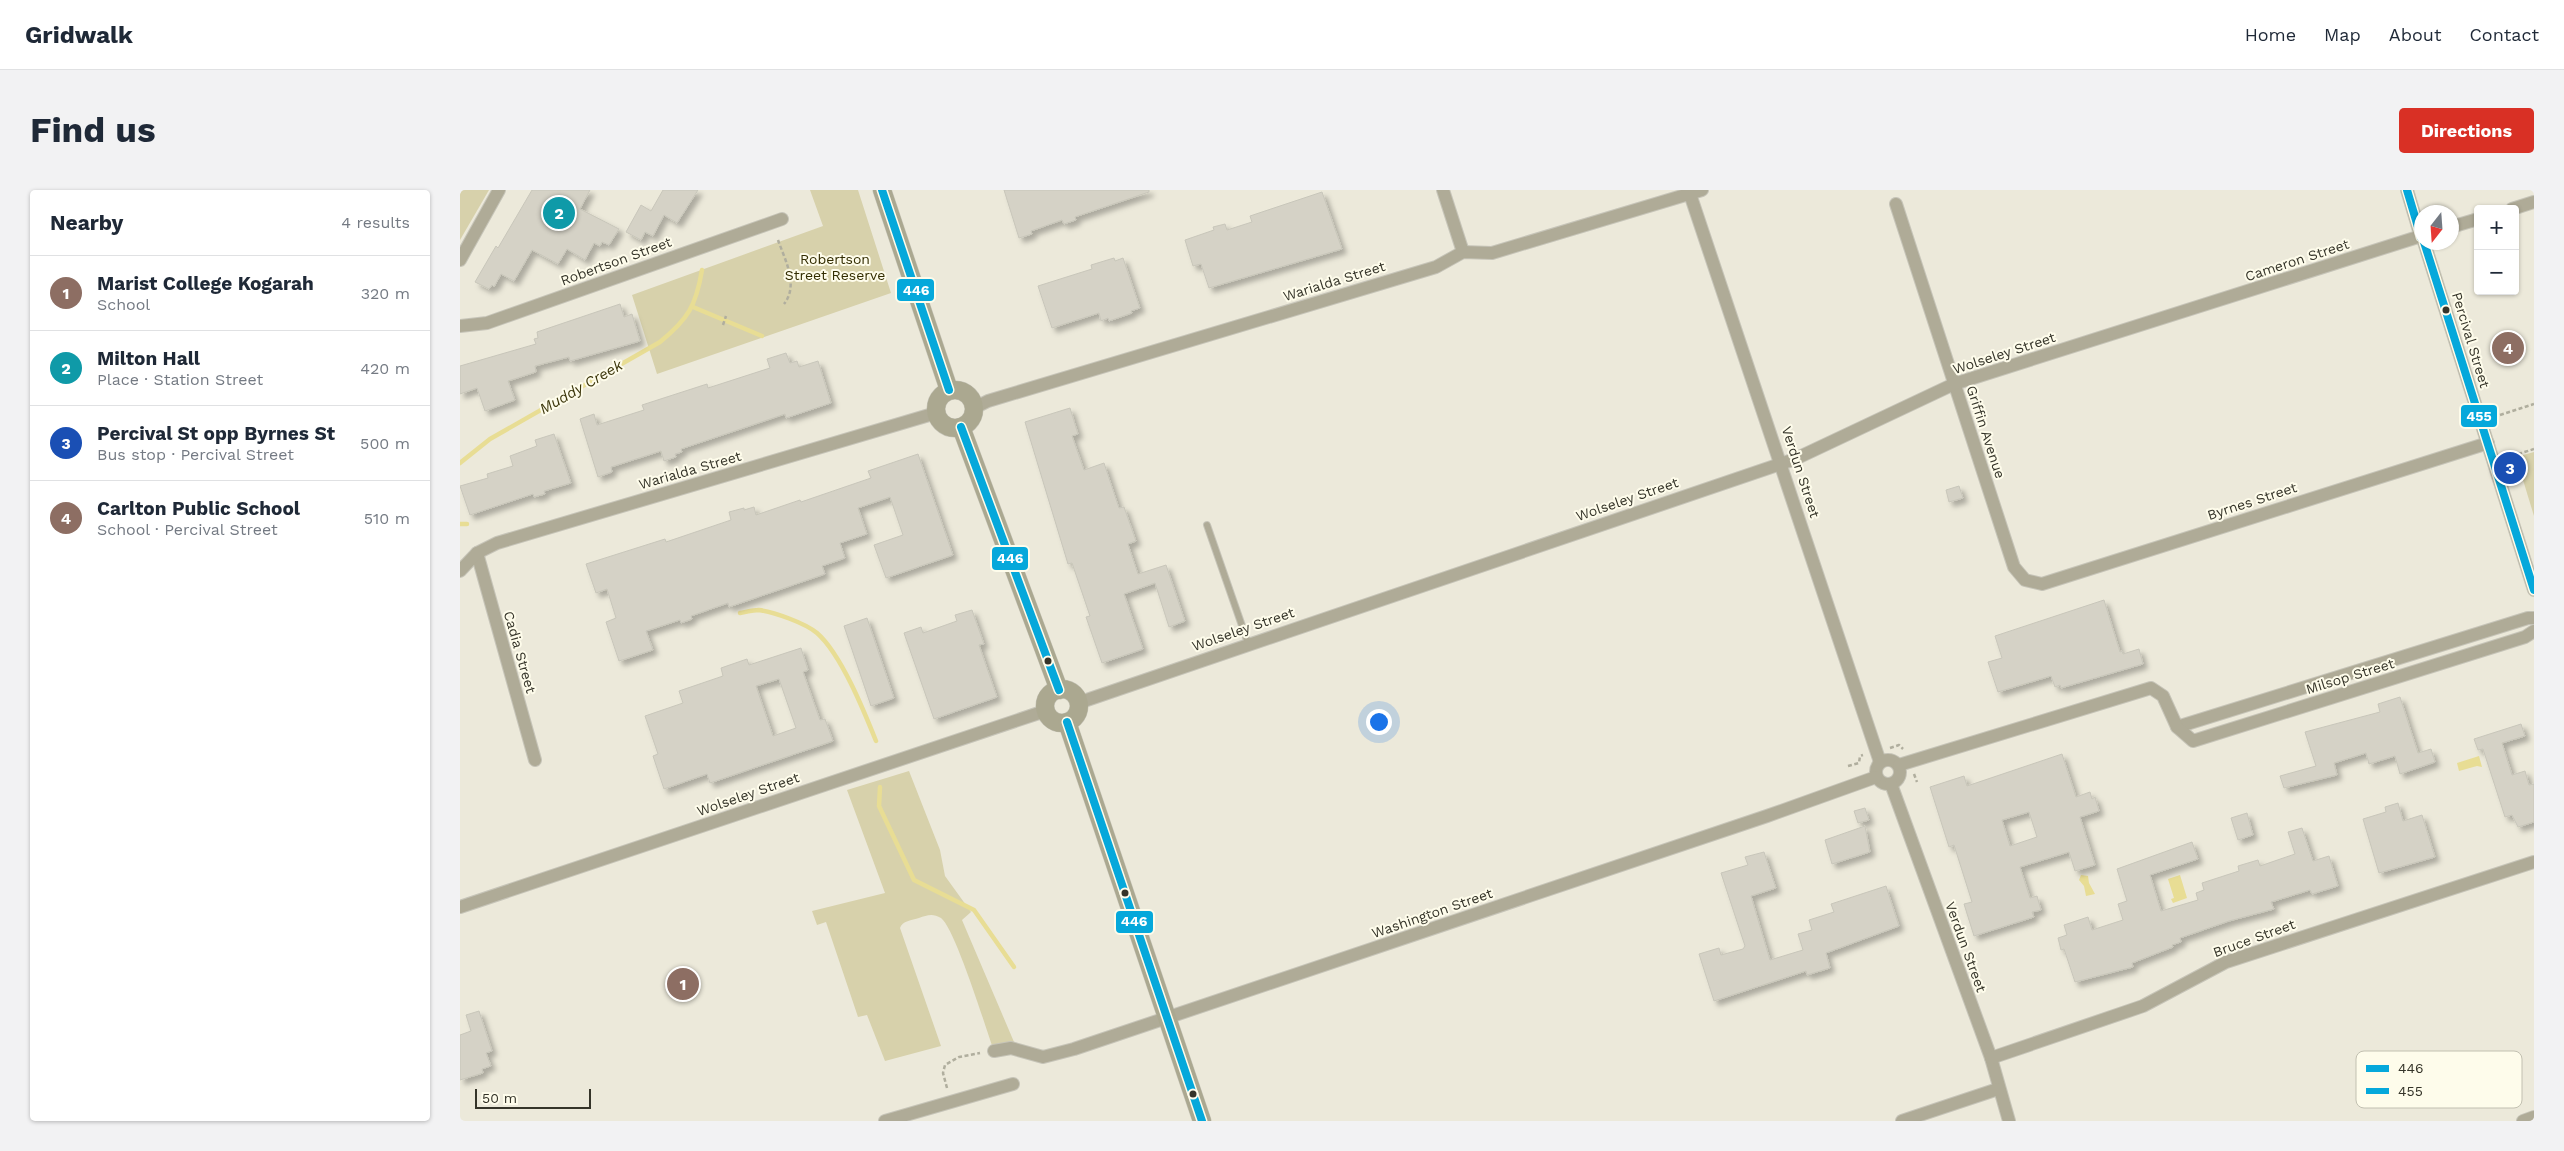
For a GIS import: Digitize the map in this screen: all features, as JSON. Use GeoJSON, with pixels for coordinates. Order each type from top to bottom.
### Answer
{"type":"FeatureCollection","features":[{"type":"Feature","properties":{"kind":"main road"},"geometry":{"type":"LineString","coordinates":[[882,190],[948,390]]}},
{"type":"Feature","properties":{"kind":"main road"},"geometry":{"type":"LineString","coordinates":[[955,389],[967,393],[974,408],[970,420],[960,427],[955,428],[942,423],[936,413],[938,399],[948,390],[955,389]]}},
{"type":"Feature","properties":{"kind":"main road"},"geometry":{"type":"LineString","coordinates":[[960,427],[1059,690]]}},
{"type":"Feature","properties":{"kind":"main road"},"geometry":{"type":"LineString","coordinates":[[1059,690],[1072,693],[1078,703],[1077,714],[1067,722],[1054,721],[1045,711],[1048,696],[1059,690]]}},
{"type":"Feature","properties":{"kind":"main road"},"geometry":{"type":"LineString","coordinates":[[1067,722],[1202,1121]]}},
{"type":"Feature","properties":{"kind":"street"},"geometry":{"type":"LineString","coordinates":[[460,260],[499,190]]}},
{"type":"Feature","properties":{"kind":"street"},"geometry":{"type":"LineString","coordinates":[[1443,190],[1464,252],[1492,253],[1696,192]]}},
{"type":"Feature","properties":{"kind":"street"},"geometry":{"type":"LineString","coordinates":[[2407,190],[2414,213]]}},
{"type":"Feature","properties":{"kind":"street","name":"Verdun Street"},"geometry":{"type":"LineString","coordinates":[[1696,192],[1880,762]]}},
{"type":"Feature","properties":{"kind":"street"},"geometry":{"type":"LineString","coordinates":[[2519,207],[2534,202]]}},
{"type":"Feature","properties":{"kind":"street","name":"Griffin Avenue"},"geometry":{"type":"LineString","coordinates":[[1896,204],[2014,567],[2025,580]]}},
{"type":"Feature","properties":{"kind":"street","name":"Robertson Street"},"geometry":{"type":"LineString","coordinates":[[460,326],[487,324],[782,219]]}},
{"type":"Feature","properties":{"kind":"street"},"geometry":{"type":"LineString","coordinates":[[2459,225],[2474,220]]}},
{"type":"Feature","properties":{"kind":"street","name":"Cameron Street"},"geometry":{"type":"LineString","coordinates":[[2181,313],[2414,238]]}},
{"type":"Feature","properties":{"kind":"street","name":"Percival Street"},"geometry":{"type":"LineString","coordinates":[[2427,250],[2534,590]]}},
{"type":"Feature","properties":{"kind":"street","name":"Warialda Street"},"geometry":{"type":"LineString","coordinates":[[974,408],[988,401],[1436,267],[1464,252]]}},
{"type":"Feature","properties":{"kind":"street","name":"Wolseley Street"},"geometry":{"type":"LineString","coordinates":[[1078,703],[1248,643],[1795,459],[1954,384],[2181,313]]}},
{"type":"Feature","properties":{"kind":"street","name":"Warialda Street"},"geometry":{"type":"LineString","coordinates":[[460,571],[477,553],[518,537],[936,413]]}},
{"type":"Feature","properties":{"kind":"street","name":"Byrnes Street"},"geometry":{"type":"LineString","coordinates":[[2025,580],[2042,584],[2488,443]]}},
{"type":"Feature","properties":{"kind":"street","name":"Cadia Street"},"geometry":{"type":"LineString","coordinates":[[477,553],[535,760]]}},
{"type":"Feature","properties":{"kind":"street","name":"Milsop Street"},"geometry":{"type":"LineString","coordinates":[[2534,618],[2528,618],[2178,727],[2193,741],[2525,637],[2534,631]]}},
{"type":"Feature","properties":{"kind":"street"},"geometry":{"type":"LineString","coordinates":[[1899,765],[2151,688],[2163,696],[2178,727]]}},
{"type":"Feature","properties":{"kind":"street","name":"Wolseley Street"},"geometry":{"type":"LineString","coordinates":[[460,907],[1045,711]]}},
{"type":"Feature","properties":{"kind":"street"},"geometry":{"type":"LineString","coordinates":[[1893,760],[1899,765],[1900,775],[1891,784],[1883,783],[1876,777],[1876,768],[1880,762],[1893,760]]}},
{"type":"Feature","properties":{"kind":"street","name":"Washington Street"},"geometry":{"type":"LineString","coordinates":[[994,1050],[1011,1048],[1043,1057],[1051,1056],[1758,819],[1876,777]]}},
{"type":"Feature","properties":{"kind":"street","name":"Verdun Street"},"geometry":{"type":"LineString","coordinates":[[1891,784],[1991,1058],[2008,1121]]}},
{"type":"Feature","properties":{"kind":"street","name":"Bruce Street"},"geometry":{"type":"LineString","coordinates":[[1991,1058],[2143,1006],[2226,962],[2534,862]]}},
{"type":"Feature","properties":{"kind":"street"},"geometry":{"type":"LineString","coordinates":[[885,1121],[1013,1084]]}},
{"type":"Feature","properties":{"kind":"street"},"geometry":{"type":"LineString","coordinates":[[1902,1121],[1998,1089]]}},
{"type":"Feature","properties":{"kind":"street"},"geometry":{"type":"LineString","coordinates":[[2523,1121],[2534,1118]]}},
{"type":"Feature","properties":{"kind":"lane"},"geometry":{"type":"LineString","coordinates":[[1207,525],[1248,643]]}},
{"type":"Feature","properties":{"kind":"path"},"geometry":{"type":"LineString","coordinates":[[778,240],[792,284],[790,297],[784,304]]}},
{"type":"Feature","properties":{"kind":"path"},"geometry":{"type":"LineString","coordinates":[[723,325],[726,316]]}},
{"type":"Feature","properties":{"kind":"path"},"geometry":{"type":"LineString","coordinates":[[2500,415],[2534,404]]}},
{"type":"Feature","properties":{"kind":"path"},"geometry":{"type":"LineString","coordinates":[[2512,456],[2534,449]]}},
{"type":"Feature","properties":{"kind":"path"},"geometry":{"type":"LineString","coordinates":[[1848,766],[1859,762],[1860,756]]}},
{"type":"Feature","properties":{"kind":"path"},"geometry":{"type":"LineString","coordinates":[[952,1102],[943,1073],[945,1065],[959,1057],[994,1050]]}},
{"type":"Feature","properties":{"kind":"green space"},"geometry":{"type":"Polygon","coordinates":[[[462,190],[489,190],[460,240],[460,194],[462,190]]]}},
{"type":"Feature","properties":{"kind":"green space","name":"Robertson Street Reserve"},"geometry":{"type":"Polygon","coordinates":[[[810,190],[858,190],[891,293],[657,374],[632,295],[823,226],[810,190]]]}},
{"type":"Feature","properties":{"kind":"green space"},"geometry":{"type":"Polygon","coordinates":[[[2534,452],[2534,516],[2516,457],[2534,452]]]}},
{"type":"Feature","properties":{"kind":"green space"},"geometry":{"type":"Polygon","coordinates":[[[909,771],[940,850],[945,876],[971,912],[962,920],[1017,1049],[994,1051],[954,940],[941,918],[930,915],[908,921],[900,928],[941,1046],[885,1061],[867,1015],[858,1017],[826,922],[817,925],[812,911],[885,893],[847,790],[909,771]]]}},
{"type":"Feature","properties":{"kind":"shaded area"},"geometry":{"type":"Polygon","coordinates":[[[2479,756],[2482,767],[2477,766],[2459,771],[2457,763],[2479,756]]]}},
{"type":"Feature","properties":{"kind":"shaded area"},"geometry":{"type":"Polygon","coordinates":[[[2081,875],[2088,876],[2089,883],[2095,894],[2086,896],[2084,886],[2079,880],[2081,875]]]}},
{"type":"Feature","properties":{"kind":"shaded area"},"geometry":{"type":"Polygon","coordinates":[[[2180,875],[2187,898],[2173,903],[2171,899],[2174,898],[2168,879],[2180,875]]]}},
{"type":"Feature","properties":{"kind":"building"},"geometry":{"type":"Polygon","coordinates":[[[532,190],[590,190],[580,209],[619,229],[609,245],[602,242],[600,246],[594,243],[585,260],[567,249],[558,264],[532,250],[514,281],[501,274],[494,287],[492,285],[489,289],[475,282],[496,246],[498,248],[532,190]]]}},
{"type":"Feature","properties":{"kind":"building"},"geometry":{"type":"Polygon","coordinates":[[[663,190],[698,190],[677,223],[664,215],[653,236],[645,232],[641,240],[626,232],[641,205],[651,211],[663,190]]]}},
{"type":"Feature","properties":{"kind":"building"},"geometry":{"type":"Polygon","coordinates":[[[1004,190],[1149,190],[1149,192],[1075,217],[1076,220],[1064,224],[1062,220],[1031,231],[1032,234],[1019,238],[1004,190]]]}},
{"type":"Feature","properties":{"kind":"building"},"geometry":{"type":"Polygon","coordinates":[[[1322,192],[1342,249],[1209,288],[1201,264],[1193,266],[1185,240],[1214,230],[1213,227],[1225,224],[1227,230],[1252,222],[1250,216],[1322,192]]]}},
{"type":"Feature","properties":{"kind":"building"},"geometry":{"type":"Polygon","coordinates":[[[1114,258],[1115,261],[1123,258],[1140,308],[1131,311],[1132,313],[1109,321],[1108,318],[1101,321],[1099,313],[1052,328],[1038,286],[1092,269],[1091,265],[1114,258]]]}},
{"type":"Feature","properties":{"kind":"building"},"geometry":{"type":"Polygon","coordinates":[[[620,304],[624,317],[632,314],[640,341],[570,361],[569,357],[535,366],[536,372],[508,381],[515,400],[485,411],[477,388],[460,394],[460,366],[536,344],[534,339],[538,338],[537,332],[620,304]]]}},
{"type":"Feature","properties":{"kind":"building"},"geometry":{"type":"Polygon","coordinates":[[[786,353],[790,363],[797,361],[799,367],[818,361],[831,403],[786,418],[785,414],[681,449],[682,452],[675,454],[676,457],[664,461],[661,451],[611,467],[612,472],[598,477],[580,419],[594,414],[597,425],[644,410],[642,405],[707,384],[708,388],[770,368],[767,359],[786,353]]]}},
{"type":"Feature","properties":{"kind":"building"},"geometry":{"type":"Polygon","coordinates":[[[1070,408],[1078,434],[1072,436],[1084,470],[1104,463],[1119,508],[1124,507],[1136,541],[1128,544],[1138,574],[1166,565],[1185,621],[1169,627],[1155,583],[1124,594],[1143,649],[1102,663],[1086,617],[1090,616],[1072,563],[1068,564],[1025,422],[1070,408]]]}},
{"type":"Feature","properties":{"kind":"building"},"geometry":{"type":"Polygon","coordinates":[[[554,434],[571,483],[544,491],[545,494],[534,497],[533,494],[470,515],[460,486],[488,478],[487,474],[513,466],[510,456],[537,446],[535,440],[554,434]]]}},
{"type":"Feature","properties":{"kind":"building"},"geometry":{"type":"Polygon","coordinates":[[[918,454],[953,555],[886,578],[874,545],[903,535],[890,497],[858,508],[867,534],[840,543],[845,558],[822,566],[825,574],[729,607],[728,603],[691,616],[692,619],[681,623],[680,620],[646,631],[653,650],[619,661],[606,622],[616,618],[607,589],[596,593],[586,564],[665,539],[666,542],[731,520],[729,512],[754,507],[756,515],[800,500],[801,502],[871,478],[868,471],[918,454]]]}},
{"type":"Feature","properties":{"kind":"building"},"geometry":{"type":"Polygon","coordinates":[[[1959,486],[1963,498],[1949,502],[1946,490],[1959,486]]]}},
{"type":"Feature","properties":{"kind":"building"},"geometry":{"type":"Polygon","coordinates":[[[2104,600],[2120,652],[2122,651],[2123,654],[2139,649],[2143,664],[2061,688],[2060,685],[2055,687],[2051,676],[1998,692],[1988,662],[2002,658],[1995,636],[2104,600]]]}},
{"type":"Feature","properties":{"kind":"building"},"geometry":{"type":"Polygon","coordinates":[[[972,610],[984,644],[979,645],[997,697],[934,719],[904,633],[921,627],[923,633],[957,621],[955,615],[972,610]]]}},
{"type":"Feature","properties":{"kind":"building"},"geometry":{"type":"Polygon","coordinates":[[[867,618],[894,698],[871,706],[844,626],[867,618]]]}},
{"type":"Feature","properties":{"kind":"building"},"geometry":{"type":"Polygon","coordinates":[[[801,648],[808,670],[803,672],[820,720],[825,719],[833,741],[710,783],[707,774],[664,789],[653,756],[658,754],[645,716],[683,703],[679,691],[723,676],[721,668],[747,659],[749,665],[801,648]],[[779,679],[756,686],[773,736],[796,728],[779,679]]]}},
{"type":"Feature","properties":{"kind":"building"},"geometry":{"type":"Polygon","coordinates":[[[2400,697],[2418,753],[2431,749],[2435,762],[2400,774],[2395,756],[2369,764],[2366,753],[2334,763],[2337,775],[2284,788],[2280,776],[2316,766],[2305,732],[2380,712],[2378,704],[2400,697]]]}},
{"type":"Feature","properties":{"kind":"building"},"geometry":{"type":"Polygon","coordinates":[[[2521,724],[2525,736],[2502,743],[2512,775],[2525,771],[2529,785],[2534,784],[2534,822],[2518,827],[2512,815],[2505,817],[2483,749],[2478,750],[2474,739],[2521,724]]]}},
{"type":"Feature","properties":{"kind":"building"},"geometry":{"type":"Polygon","coordinates":[[[2062,754],[2076,797],[2090,792],[2092,799],[2095,797],[2099,811],[2080,817],[2095,865],[2075,871],[2069,852],[2020,867],[2030,898],[2037,896],[2041,910],[2032,912],[2034,917],[1974,936],[1964,904],[1972,902],[1954,845],[1949,847],[1930,787],[1964,776],[1967,786],[2062,754]],[[2029,812],[2002,820],[2010,846],[2037,837],[2029,812]]]}},
{"type":"Feature","properties":{"kind":"building"},"geometry":{"type":"Polygon","coordinates":[[[2398,803],[2403,821],[2422,815],[2435,857],[2379,873],[2363,819],[2386,812],[2385,807],[2398,803]]]}},
{"type":"Feature","properties":{"kind":"building"},"geometry":{"type":"Polygon","coordinates":[[[1865,808],[1869,820],[1858,823],[1854,811],[1865,808]]]}},
{"type":"Feature","properties":{"kind":"building"},"geometry":{"type":"Polygon","coordinates":[[[2247,813],[2253,835],[2238,840],[2231,818],[2247,813]]]}},
{"type":"Feature","properties":{"kind":"building"},"geometry":{"type":"Polygon","coordinates":[[[1865,826],[1870,852],[1832,864],[1825,840],[1865,826]]]}},
{"type":"Feature","properties":{"kind":"building"},"geometry":{"type":"Polygon","coordinates":[[[2302,828],[2313,861],[2329,856],[2338,886],[2312,894],[2310,890],[2271,902],[2274,909],[2229,921],[2180,938],[2181,942],[2172,945],[2173,947],[2132,963],[2133,967],[2075,982],[2064,949],[2061,950],[2058,938],[2067,935],[2064,925],[2088,917],[2092,930],[2123,920],[2118,904],[2127,901],[2117,869],[2192,842],[2198,859],[2150,875],[2161,911],[2198,900],[2196,893],[2204,890],[2202,883],[2239,871],[2238,866],[2258,860],[2260,866],[2295,854],[2288,832],[2302,828]]]}},
{"type":"Feature","properties":{"kind":"building"},"geometry":{"type":"Polygon","coordinates":[[[1764,852],[1776,888],[1751,896],[1770,960],[1803,950],[1798,934],[1812,930],[1809,920],[1834,912],[1831,904],[1886,886],[1899,926],[1826,953],[1830,968],[1807,975],[1806,971],[1714,1001],[1699,954],[1719,948],[1721,955],[1743,949],[1745,946],[1721,873],[1748,865],[1745,857],[1764,852]]]}},
{"type":"Feature","properties":{"kind":"building"},"geometry":{"type":"Polygon","coordinates":[[[479,1011],[492,1051],[486,1053],[491,1066],[482,1069],[483,1073],[460,1080],[460,1035],[471,1031],[466,1015],[479,1011]]]}},
{"type":"Feature","properties":{"kind":"waterway","name":"Muddy Creek"},"geometry":{"type":"LineString","coordinates":[[460,463],[490,439],[660,342],[678,326],[689,311],[697,293],[702,270]]}},
{"type":"Feature","properties":{"kind":"waterway"},"geometry":{"type":"LineString","coordinates":[[693,307],[762,336]]}},
{"type":"Feature","properties":{"kind":"waterway"},"geometry":{"type":"LineString","coordinates":[[460,524],[467,524]]}},
{"type":"Feature","properties":{"kind":"waterway"},"geometry":{"type":"LineString","coordinates":[[740,613],[759,610],[773,613],[789,618],[817,633],[826,642],[843,668],[876,741]]}},
{"type":"Feature","properties":{"kind":"waterway"},"geometry":{"type":"LineString","coordinates":[[880,787],[879,806],[914,880],[974,910],[1014,967]]}},
{"type":"Feature","properties":{"kind":"transit line","name":"446"},"geometry":{"type":"LineString","coordinates":[[882,190],[949,390]]}},
{"type":"Feature","properties":{"kind":"transit line","name":"455"},"geometry":{"type":"LineString","coordinates":[[2407,190],[2414,214]]}},
{"type":"Feature","properties":{"kind":"transit line","name":"455"},"geometry":{"type":"LineString","coordinates":[[2427,250],[2534,590]]}},
{"type":"Feature","properties":{"kind":"transit line","name":"446"},"geometry":{"type":"LineString","coordinates":[[961,427],[1059,690]]}},
{"type":"Feature","properties":{"kind":"transit line","name":"446"},"geometry":{"type":"LineString","coordinates":[[1067,722],[1202,1121]]}},
{"type":"Feature","properties":{"kind":"place","name":"Milton Hall"},"geometry":{"type":"Point","coordinates":[559,213]}},
{"type":"Feature","properties":{"kind":"place","name":"Carlton Public School"},"geometry":{"type":"Point","coordinates":[2508,348]}},
{"type":"Feature","properties":{"kind":"place","name":"Percival St opp Byrnes St"},"geometry":{"type":"Point","coordinates":[2510,468]}},
{"type":"Feature","properties":{"kind":"place","name":"Marist College Kogarah"},"geometry":{"type":"Point","coordinates":[683,984]}}]}
